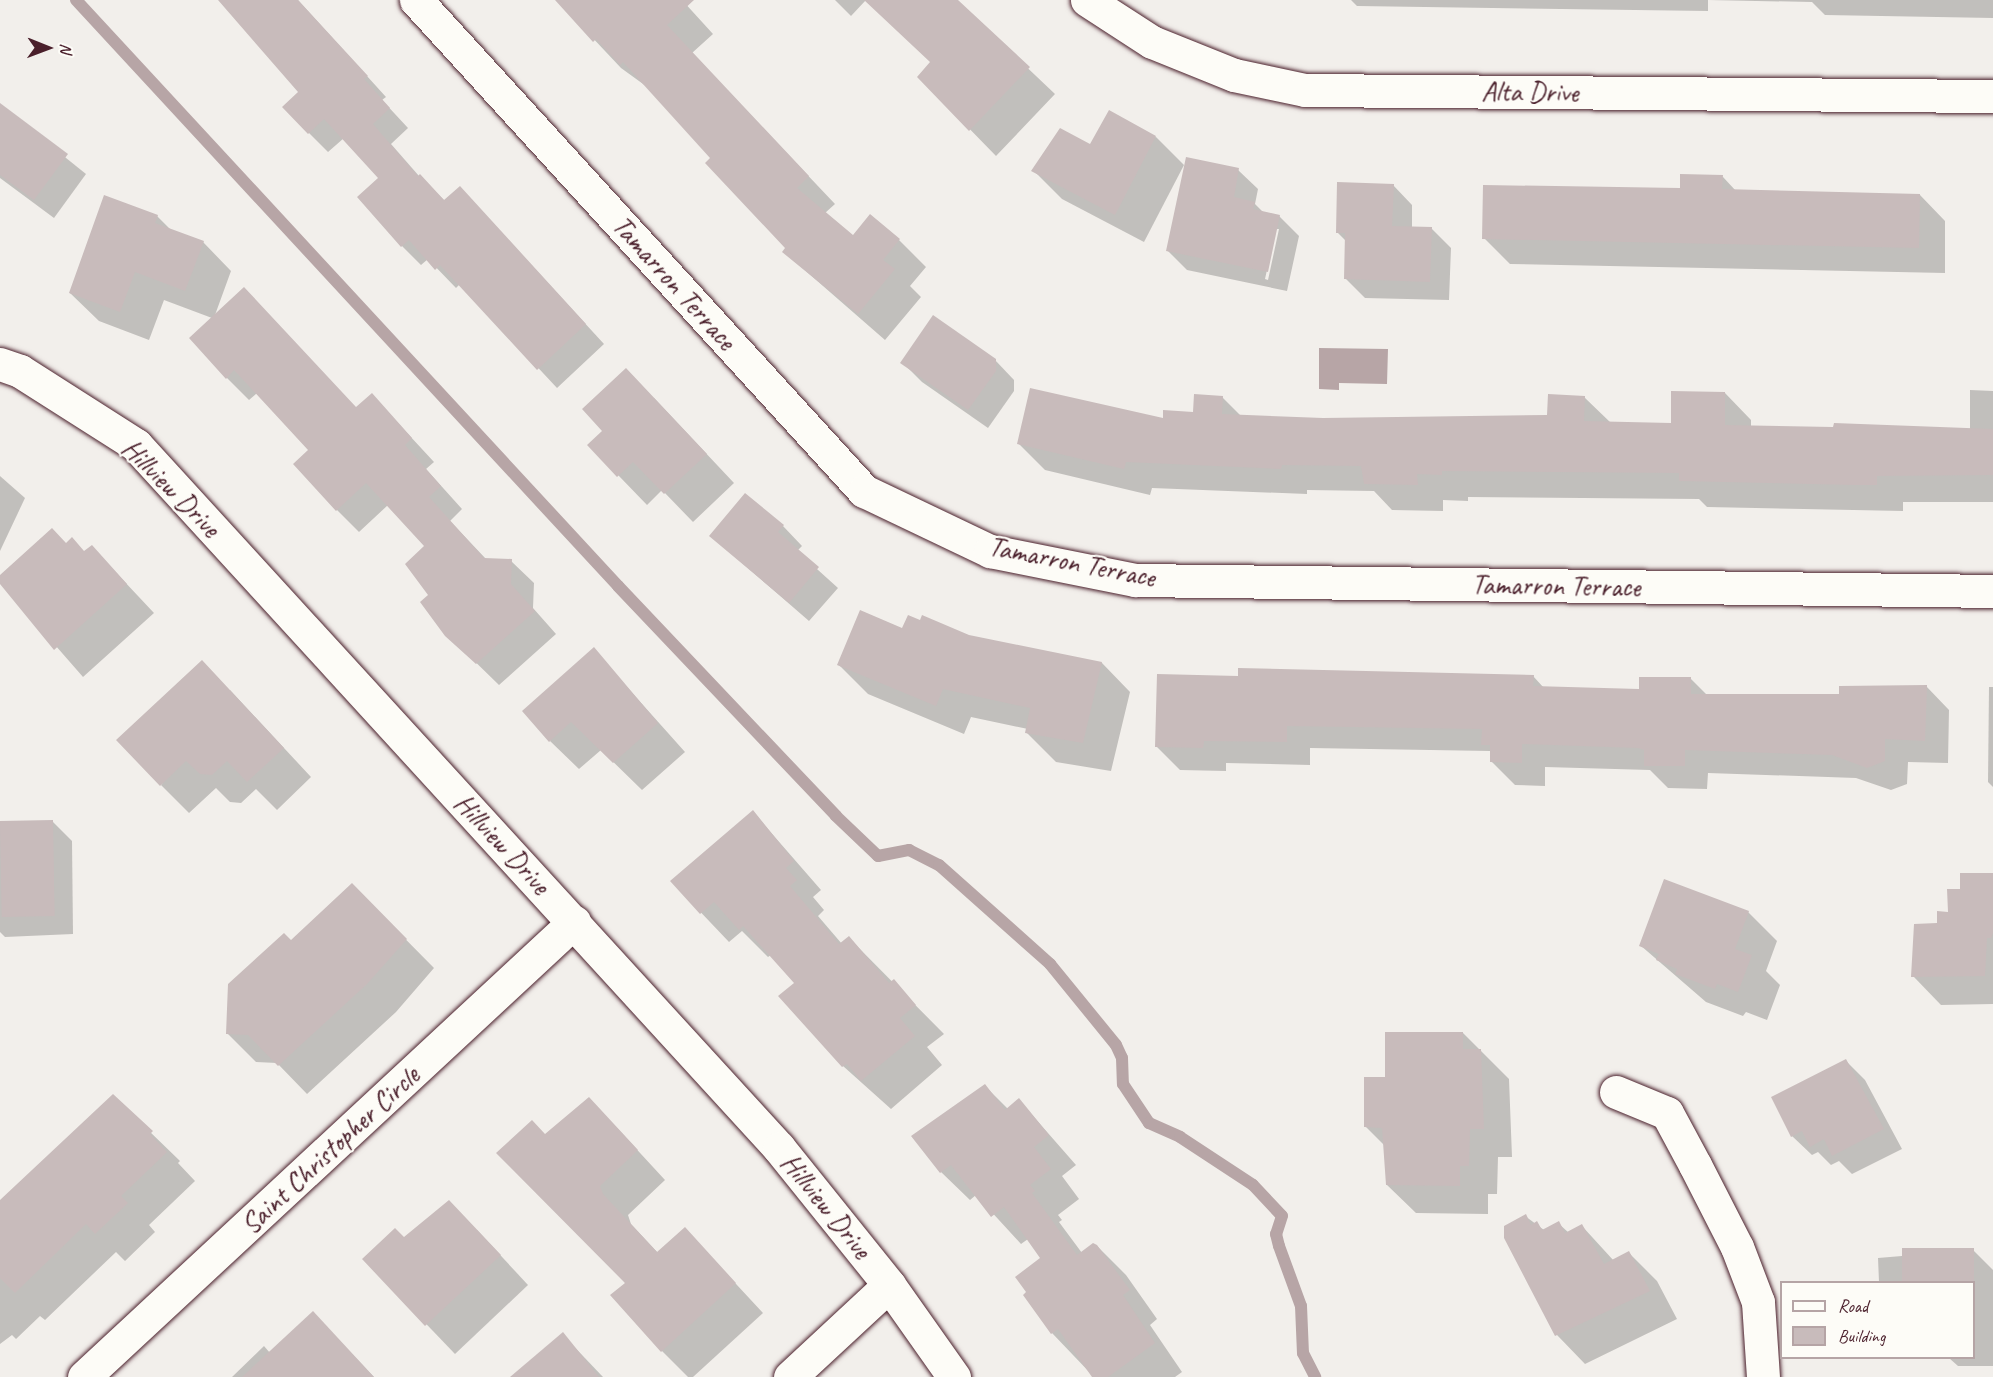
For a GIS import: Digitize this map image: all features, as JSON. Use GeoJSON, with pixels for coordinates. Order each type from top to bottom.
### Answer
{"type":"FeatureCollection","features":[{"type":"Feature","properties":{"kind":"street","name":"Tamarron Terrace"},"geometry":{"type":"LineString","coordinates":[[416,0],[864,491],[990,551],[1135,580],[1993,591]]}},
{"type":"Feature","properties":{"kind":"street","name":"Alta Drive"},"geometry":{"type":"LineString","coordinates":[[1087,0],[1152,42],[1234,75],[1305,90],[1993,96]]}},
{"type":"Feature","properties":{"kind":"street","name":"Hillview Drive"},"geometry":{"type":"LineString","coordinates":[[0,364],[20,371],[136,445],[779,1148],[889,1285],[954,1377]]}},
{"type":"Feature","properties":{"kind":"street","name":"Saint Christopher Circle"},"geometry":{"type":"LineString","coordinates":[[84,1377],[574,922]]}},
{"type":"Feature","properties":{"kind":"street"},"geometry":{"type":"LineString","coordinates":[[1616,1092],[1667,1113],[1700,1175],[1737,1247],[1758,1302],[1763,1377]]}},
{"type":"Feature","properties":{"kind":"street"},"geometry":{"type":"LineString","coordinates":[[790,1377],[889,1285]]}},
{"type":"Feature","properties":{"kind":"shaded area"},"geometry":{"type":"Polygon","coordinates":[[[1319,348],[1388,349],[1387,384],[1339,383],[1339,390],[1319,389],[1319,348]]]}},
{"type":"Feature","properties":{"kind":"building"},"geometry":{"type":"Polygon","coordinates":[[[218,0],[298,0],[368,76],[364,79],[390,108],[373,124],[418,176],[420,174],[444,200],[460,186],[586,324],[537,370],[440,265],[435,270],[409,240],[401,247],[357,197],[378,178],[324,119],[308,134],[282,107],[298,92],[218,0]]]}},
{"type":"Feature","properties":{"kind":"building"},"geometry":{"type":"Polygon","coordinates":[[[555,0],[694,0],[667,25],[809,176],[797,188],[853,235],[870,214],[900,239],[883,260],[895,269],[858,314],[782,252],[785,248],[705,163],[710,158],[623,62],[620,65],[596,39],[593,42],[555,0]]]}},
{"type":"Feature","properties":{"kind":"building"},"geometry":{"type":"Polygon","coordinates":[[[864,0],[958,0],[1030,67],[969,131],[917,77],[930,62],[864,0]]]}},
{"type":"Feature","properties":{"kind":"building"},"geometry":{"type":"Polygon","coordinates":[[[0,103],[68,154],[34,200],[0,175],[0,103]]]}},
{"type":"Feature","properties":{"kind":"building"},"geometry":{"type":"Polygon","coordinates":[[[1109,110],[1156,136],[1115,215],[1031,171],[1060,128],[1090,144],[1109,110]]]}},
{"type":"Feature","properties":{"kind":"building"},"geometry":{"type":"Polygon","coordinates":[[[1186,157],[1239,168],[1234,197],[1255,202],[1253,209],[1280,215],[1268,272],[1166,251],[1186,157]]]}},
{"type":"Feature","properties":{"kind":"building"},"geometry":{"type":"Polygon","coordinates":[[[1680,174],[1723,175],[1722,189],[1920,194],[1919,248],[1482,239],[1483,185],[1680,188],[1680,174]]]}},
{"type":"Feature","properties":{"kind":"building"},"geometry":{"type":"Polygon","coordinates":[[[1337,182],[1394,184],[1392,226],[1432,227],[1430,282],[1344,279],[1345,233],[1336,233],[1337,182]]]}},
{"type":"Feature","properties":{"kind":"building"},"geometry":{"type":"Polygon","coordinates":[[[104,195],[158,215],[155,223],[204,241],[185,291],[135,272],[120,312],[69,293],[104,195]]]}},
{"type":"Feature","properties":{"kind":"building"},"geometry":{"type":"Polygon","coordinates":[[[244,287],[356,407],[372,393],[412,438],[405,445],[441,486],[429,497],[484,558],[512,559],[511,584],[535,611],[476,664],[445,636],[420,602],[428,595],[405,564],[424,546],[366,483],[336,511],[293,464],[308,450],[234,370],[226,379],[189,338],[244,287]]]}},
{"type":"Feature","properties":{"kind":"building"},"geometry":{"type":"Polygon","coordinates":[[[933,315],[996,359],[996,371],[968,410],[900,363],[933,315]]]}},
{"type":"Feature","properties":{"kind":"building"},"geometry":{"type":"Polygon","coordinates":[[[626,368],[707,454],[664,494],[633,462],[617,477],[587,445],[602,431],[582,409],[626,368]]]}},
{"type":"Feature","properties":{"kind":"building"},"geometry":{"type":"Polygon","coordinates":[[[1030,388],[1163,418],[1163,410],[1193,412],[1194,394],[1223,396],[1222,414],[1323,418],[1547,415],[1548,394],[1585,396],[1584,421],[1671,423],[1671,391],[1725,392],[1725,425],[1833,427],[1834,423],[1993,429],[1993,475],[1877,476],[1877,485],[1855,485],[1679,481],[1679,473],[1442,471],[1442,475],[1417,474],[1418,485],[1364,484],[1361,466],[1282,465],[1281,469],[1126,462],[1124,469],[1017,444],[1030,388]]]}},
{"type":"Feature","properties":{"kind":"building"},"geometry":{"type":"Polygon","coordinates":[[[745,493],[784,525],[778,532],[819,567],[789,603],[709,536],[745,493]]]}},
{"type":"Feature","properties":{"kind":"building"},"geometry":{"type":"Polygon","coordinates":[[[52,528],[66,543],[72,537],[84,551],[92,545],[127,584],[54,650],[0,584],[0,575],[52,528]]]}},
{"type":"Feature","properties":{"kind":"building"},"geometry":{"type":"Polygon","coordinates":[[[860,610],[902,628],[908,615],[920,620],[922,615],[969,635],[1102,662],[1083,743],[1025,733],[1030,708],[943,689],[936,706],[837,665],[860,610]]]}},
{"type":"Feature","properties":{"kind":"building"},"geometry":{"type":"Polygon","coordinates":[[[594,647],[658,723],[613,763],[571,722],[549,742],[522,711],[594,647]]]}},
{"type":"Feature","properties":{"kind":"building"},"geometry":{"type":"Polygon","coordinates":[[[202,660],[284,748],[247,782],[227,761],[212,775],[200,774],[186,761],[160,786],[116,740],[202,660]]]}},
{"type":"Feature","properties":{"kind":"building"},"geometry":{"type":"Polygon","coordinates":[[[1238,668],[1534,675],[1533,686],[1639,689],[1639,677],[1691,677],[1691,694],[1839,694],[1839,686],[1927,685],[1925,741],[1885,739],[1885,761],[1867,768],[1832,755],[1685,750],[1685,766],[1644,766],[1644,750],[1638,748],[1522,744],[1522,763],[1490,762],[1490,745],[1481,745],[1482,729],[1287,726],[1287,742],[1204,741],[1203,748],[1155,747],[1157,674],[1238,676],[1238,668]]]}},
{"type":"Feature","properties":{"kind":"building"},"geometry":{"type":"Polygon","coordinates":[[[753,810],[794,861],[786,868],[797,880],[790,886],[839,944],[849,936],[889,983],[894,979],[916,1005],[900,1018],[915,1036],[861,1081],[847,1064],[842,1067],[778,996],[794,983],[743,926],[739,930],[714,902],[700,914],[670,881],[753,810]]]}},
{"type":"Feature","properties":{"kind":"building"},"geometry":{"type":"Polygon","coordinates":[[[53,820],[55,916],[2,917],[0,821],[53,820]]]}},
{"type":"Feature","properties":{"kind":"building"},"geometry":{"type":"Polygon","coordinates":[[[1960,873],[1993,873],[1993,933],[1991,938],[1987,938],[1985,976],[1911,977],[1914,924],[1937,923],[1937,911],[1948,912],[1947,889],[1960,889],[1960,873]]]}},
{"type":"Feature","properties":{"kind":"building"},"geometry":{"type":"Polygon","coordinates":[[[1664,879],[1749,911],[1735,949],[1752,955],[1738,992],[1717,984],[1715,989],[1675,974],[1677,969],[1656,960],[1659,954],[1639,946],[1664,879]]]}},
{"type":"Feature","properties":{"kind":"building"},"geometry":{"type":"Polygon","coordinates":[[[352,883],[407,939],[367,984],[278,1066],[248,1035],[226,1034],[228,984],[284,933],[291,940],[352,883]]]}},
{"type":"Feature","properties":{"kind":"building"},"geometry":{"type":"Polygon","coordinates":[[[1385,1032],[1463,1032],[1463,1049],[1481,1049],[1484,1129],[1470,1129],[1469,1166],[1460,1166],[1460,1186],[1386,1185],[1382,1128],[1364,1127],[1364,1077],[1385,1077],[1385,1032]]]}},
{"type":"Feature","properties":{"kind":"building"},"geometry":{"type":"Polygon","coordinates":[[[1846,1059],[1884,1129],[1832,1156],[1824,1139],[1810,1147],[1802,1131],[1791,1137],[1771,1097],[1846,1059]]]}},
{"type":"Feature","properties":{"kind":"building"},"geometry":{"type":"Polygon","coordinates":[[[985,1084],[1005,1110],[1019,1098],[1049,1135],[1034,1147],[1051,1169],[1030,1185],[1035,1191],[1032,1193],[1077,1255],[1093,1243],[1097,1245],[1130,1290],[1123,1295],[1155,1343],[1108,1377],[1092,1377],[1058,1329],[1051,1334],[1023,1295],[1026,1292],[1015,1277],[1040,1258],[1004,1207],[991,1217],[951,1165],[940,1173],[911,1136],[985,1084]]]}},
{"type":"Feature","properties":{"kind":"building"},"geometry":{"type":"Polygon","coordinates":[[[113,1094],[153,1131],[150,1134],[167,1152],[121,1196],[128,1203],[95,1234],[86,1224],[15,1293],[0,1278],[0,1200],[113,1094]]]}},
{"type":"Feature","properties":{"kind":"building"},"geometry":{"type":"Polygon","coordinates":[[[589,1097],[638,1150],[600,1186],[603,1194],[657,1252],[685,1227],[736,1283],[661,1352],[610,1295],[625,1283],[496,1153],[532,1120],[545,1134],[589,1097]]]}},
{"type":"Feature","properties":{"kind":"building"},"geometry":{"type":"Polygon","coordinates":[[[449,1200],[501,1255],[425,1326],[362,1259],[395,1228],[404,1237],[449,1200]]]}},
{"type":"Feature","properties":{"kind":"building"},"geometry":{"type":"Polygon","coordinates":[[[1526,1214],[1531,1225],[1537,1221],[1542,1230],[1559,1221],[1565,1233],[1582,1224],[1604,1264],[1629,1251],[1650,1291],[1555,1336],[1504,1238],[1504,1226],[1526,1214]]]}},
{"type":"Feature","properties":{"kind":"building"},"geometry":{"type":"Polygon","coordinates":[[[1902,1248],[1974,1248],[1974,1281],[1902,1281],[1902,1248]]]}},
{"type":"Feature","properties":{"kind":"building"},"geometry":{"type":"Polygon","coordinates":[[[313,1311],[374,1377],[242,1377],[313,1311]]]}},
{"type":"Feature","properties":{"kind":"building"},"geometry":{"type":"Polygon","coordinates":[[[563,1332],[599,1377],[510,1377],[563,1332]]]}},
{"type":"Feature","properties":{"kind":"waterway"},"geometry":{"type":"LineString","coordinates":[[76,0],[618,586],[836,816],[878,856],[909,850],[939,865],[1050,964],[1116,1045],[1122,1058],[1123,1084],[1149,1123],[1180,1137],[1253,1185],[1282,1216],[1276,1234],[1301,1306],[1303,1353],[1315,1377]]}}]}
